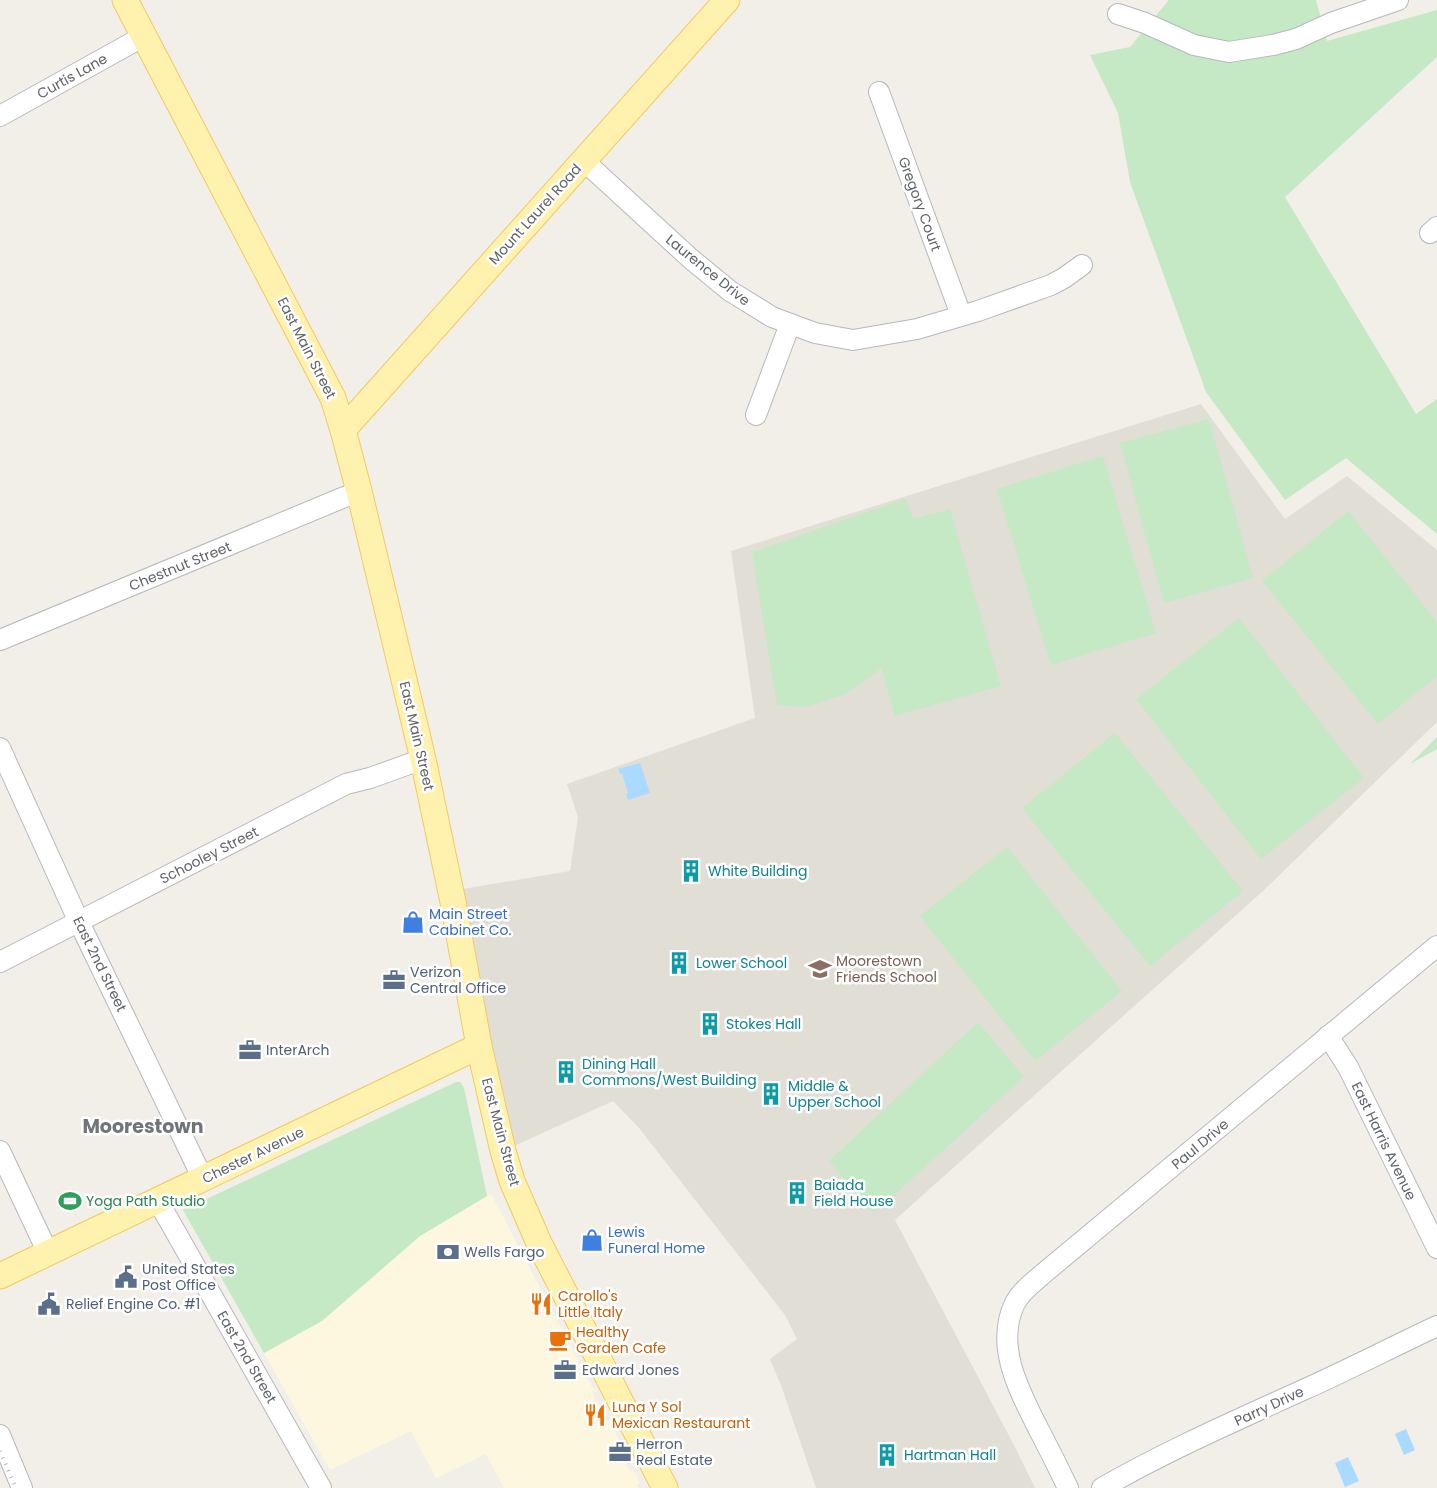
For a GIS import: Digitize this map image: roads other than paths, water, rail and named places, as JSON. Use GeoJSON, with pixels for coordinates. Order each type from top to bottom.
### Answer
{"type":"FeatureCollection","features":[{"type":"Feature","properties":{"kind":"main road","name":"East Main Street"},"geometry":{"type":"LineString","coordinates":[[125,0],[333,398],[359,492],[423,759],[453,902],[479,1046],[504,1156],[527,1218],[665,1488]]}},
{"type":"Feature","properties":{"kind":"main road","name":"Mount Laurel Road"},"geometry":{"type":"LineString","coordinates":[[343,430],[727,0]]}},
{"type":"Feature","properties":{"kind":"main road","name":"Chester Avenue"},"geometry":{"type":"LineString","coordinates":[[0,1276],[479,1046]]}},
{"type":"Feature","properties":{"kind":"street"},"geometry":{"type":"LineString","coordinates":[[1118,14],[1145,23],[1194,46],[1229,52],[1296,39],[1331,23],[1398,0]]}},
{"type":"Feature","properties":{"kind":"street","name":"Curtis Lane"},"geometry":{"type":"LineString","coordinates":[[0,116],[144,36]]}},
{"type":"Feature","properties":{"kind":"street","name":"Gregory Court"},"geometry":{"type":"LineString","coordinates":[[879,92],[960,315]]}},
{"type":"Feature","properties":{"kind":"street","name":"Laurence Drive"},"geometry":{"type":"LineString","coordinates":[[583,160],[730,291],[772,317],[815,333],[853,340],[917,329],[1051,285],[1082,265]]}},
{"type":"Feature","properties":{"kind":"street"},"geometry":{"type":"LineString","coordinates":[[756,415],[790,324]]}},
{"type":"Feature","properties":{"kind":"street","name":"Chestnut Street"},"geometry":{"type":"LineString","coordinates":[[0,640],[359,492]]}},
{"type":"Feature","properties":{"kind":"street","name":"East 2nd Street"},"geometry":{"type":"LineString","coordinates":[[0,748],[79,922],[203,1179]]}},
{"type":"Feature","properties":{"kind":"street","name":"Schooley Street"},"geometry":{"type":"LineString","coordinates":[[0,962],[346,784],[370,778],[423,759]]}},
{"type":"Feature","properties":{"kind":"street","name":"Paul Drive"},"geometry":{"type":"LineString","coordinates":[[1068,1488],[1018,1386],[1011,1366],[1008,1349],[1009,1324],[1016,1303],[1024,1292],[1059,1260],[1437,946]]}},
{"type":"Feature","properties":{"kind":"street","name":"East Harris Avenue"},"geometry":{"type":"LineString","coordinates":[[1328,1036],[1348,1067],[1437,1248]]}},
{"type":"Feature","properties":{"kind":"street"},"geometry":{"type":"LineString","coordinates":[[0,1151],[48,1252]]}},
{"type":"Feature","properties":{"kind":"street","name":"East 2nd Street"},"geometry":{"type":"LineString","coordinates":[[158,1201],[322,1488]]}},
{"type":"Feature","properties":{"kind":"street","name":"Parry Drive"},"geometry":{"type":"LineString","coordinates":[[1102,1488],[1183,1446],[1437,1326]]}},
{"type":"Feature","properties":{"kind":"street"},"geometry":{"type":"LineString","coordinates":[[0,1435],[22,1488]]}},
{"type":"Feature","properties":{"kind":"water"},"geometry":{"type":"Polygon","coordinates":[[[640,763],[650,793],[628,800],[626,794],[628,793],[622,773],[620,774],[618,769],[640,763]]]}},
{"type":"Feature","properties":{"kind":"water"},"geometry":{"type":"Polygon","coordinates":[[[1406,1429],[1415,1450],[1404,1455],[1395,1434],[1406,1429]]]}},
{"type":"Feature","properties":{"kind":"water"},"geometry":{"type":"Polygon","coordinates":[[[1348,1457],[1359,1481],[1345,1487],[1335,1463],[1348,1457]]]}},
{"type":"Feature","properties":{"kind":"railway"},"geometry":{"type":"LineString","coordinates":[[0,1451],[16,1488]]}},
{"type":"Feature","properties":{"kind":"place","name":"White Building"},"geometry":{"type":"Point","coordinates":[691,871]}},
{"type":"Feature","properties":{"kind":"place","name":"Main Street Cabinet Co."},"geometry":{"type":"Point","coordinates":[413,922]}},
{"type":"Feature","properties":{"kind":"place","name":"Lower School"},"geometry":{"type":"Point","coordinates":[679,963]}},
{"type":"Feature","properties":{"kind":"place","name":"Moorestown Friends School"},"geometry":{"type":"Point","coordinates":[820,969]}},
{"type":"Feature","properties":{"kind":"place","name":"Verizon Central Office"},"geometry":{"type":"Point","coordinates":[394,980]}},
{"type":"Feature","properties":{"kind":"place","name":"Stokes Hall"},"geometry":{"type":"Point","coordinates":[710,1024]}},
{"type":"Feature","properties":{"kind":"place","name":"InterArch"},"geometry":{"type":"Point","coordinates":[250,1050]}},
{"type":"Feature","properties":{"kind":"place","name":"Dining Hall Commons/West Building"},"geometry":{"type":"Point","coordinates":[566,1072]}},
{"type":"Feature","properties":{"kind":"place","name":"Middle & Upper School"},"geometry":{"type":"Point","coordinates":[771,1094]}},
{"type":"Feature","properties":{"kind":"place","name":"Baiada Field House"},"geometry":{"type":"Point","coordinates":[797,1193]}},
{"type":"Feature","properties":{"kind":"place","name":"Yoga Path Studio"},"geometry":{"type":"Point","coordinates":[70,1201]}},
{"type":"Feature","properties":{"kind":"place","name":"Lewis Funeral Home"},"geometry":{"type":"Point","coordinates":[592,1240]}},
{"type":"Feature","properties":{"kind":"place","name":"Wells Fargo"},"geometry":{"type":"Point","coordinates":[448,1252]}},
{"type":"Feature","properties":{"kind":"place","name":"United States Post Office"},"geometry":{"type":"Point","coordinates":[126,1277]}},
{"type":"Feature","properties":{"kind":"place","name":"Relief Engine Co. #1"},"geometry":{"type":"Point","coordinates":[49,1304]}},
{"type":"Feature","properties":{"kind":"place","name":"Carollo's Little Italy"},"geometry":{"type":"Point","coordinates":[541,1304]}},
{"type":"Feature","properties":{"kind":"place","name":"Healthy Garden Cafe"},"geometry":{"type":"Point","coordinates":[560,1340]}},
{"type":"Feature","properties":{"kind":"place","name":"Edward Jones"},"geometry":{"type":"Point","coordinates":[565,1370]}},
{"type":"Feature","properties":{"kind":"place","name":"Luna Y Sol Mexican Restaurant"},"geometry":{"type":"Point","coordinates":[595,1415]}},
{"type":"Feature","properties":{"kind":"place","name":"Herron Real Estate"},"geometry":{"type":"Point","coordinates":[620,1452]}},
{"type":"Feature","properties":{"kind":"place","name":"Hartman Hall"},"geometry":{"type":"Point","coordinates":[887,1455]}},
{"type":"Feature","properties":{"kind":"district","name":"Moorestown"},"geometry":{"type":"Point","coordinates":[143,1126]}}]}
